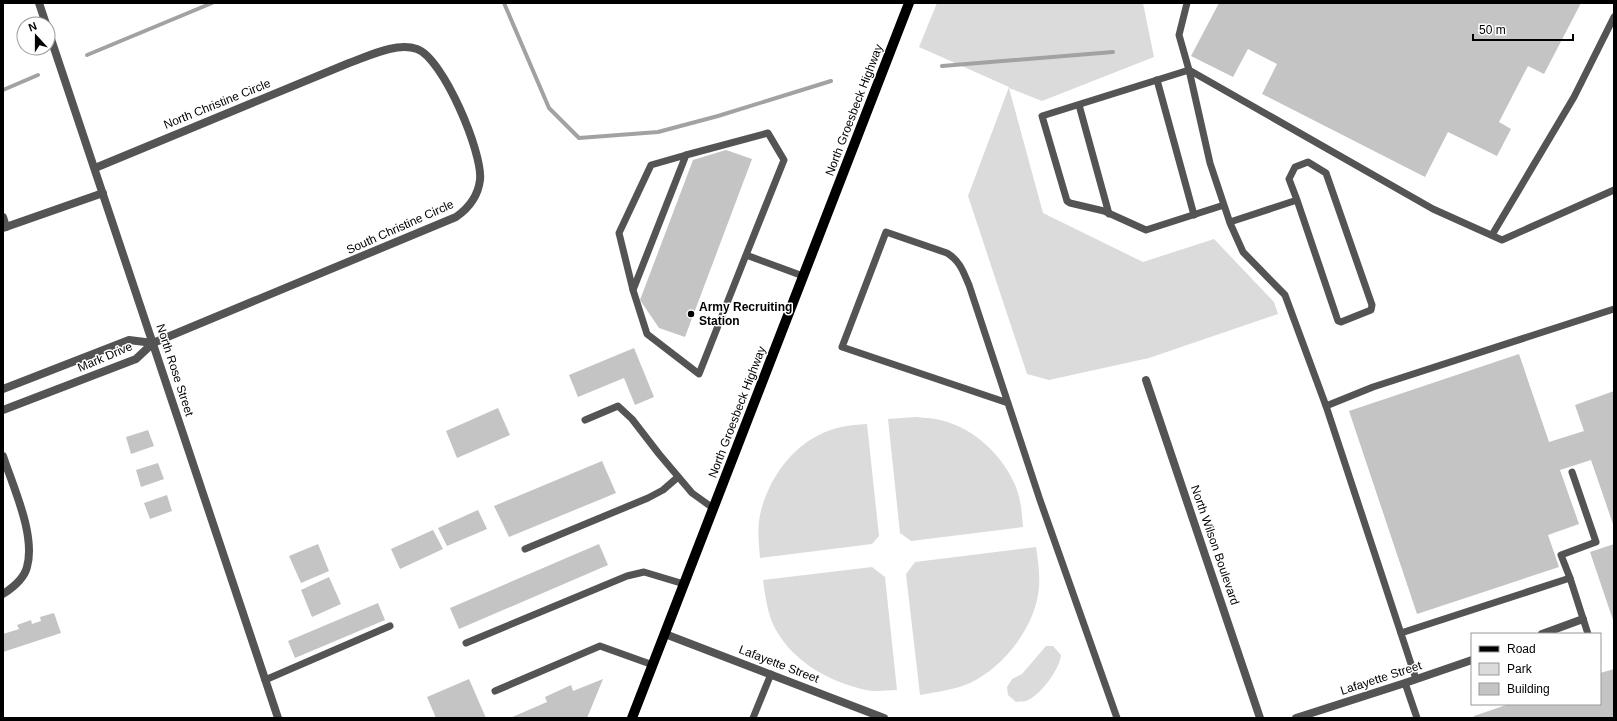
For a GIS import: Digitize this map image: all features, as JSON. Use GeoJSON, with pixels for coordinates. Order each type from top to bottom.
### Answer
{"type":"FeatureCollection","features":[{"type":"Feature","properties":{"kind":"main road","name":"North Groesbeck Highway"},"geometry":{"type":"LineString","coordinates":[[632,718],[909,3]]}},
{"type":"Feature","properties":{"kind":"street"},"geometry":{"type":"LineString","coordinates":[[39,3],[43,16]]}},
{"type":"Feature","properties":{"kind":"street","name":"South Christine Circle"},"geometry":{"type":"LineString","coordinates":[[153,343],[456,217],[470,205],[479,186],[480,178],[477,158],[464,119],[435,63],[419,50],[400,48],[349,63]]}},
{"type":"Feature","properties":{"kind":"street","name":"North Rose Street"},"geometry":{"type":"LineString","coordinates":[[56,53],[278,718]]}},
{"type":"Feature","properties":{"kind":"street","name":"North Christine Circle"},"geometry":{"type":"LineString","coordinates":[[95,168],[349,63]]}},
{"type":"Feature","properties":{"kind":"street"},"geometry":{"type":"LineString","coordinates":[[3,218],[5,227],[103,194]]}},
{"type":"Feature","properties":{"kind":"street","name":"Mark Drive"},"geometry":{"type":"LineString","coordinates":[[3,389],[129,340],[153,343]]}},
{"type":"Feature","properties":{"kind":"street","name":"Mark Drive"},"geometry":{"type":"LineString","coordinates":[[3,410],[136,359],[153,343]]}},
{"type":"Feature","properties":{"kind":"street","name":"North Wilson Boulevard"},"geometry":{"type":"LineString","coordinates":[[1146,380],[1260,718]]}},
{"type":"Feature","properties":{"kind":"street"},"geometry":{"type":"LineString","coordinates":[[3,456],[24,518],[29,553],[27,567],[21,580],[3,594]]}},
{"type":"Feature","properties":{"kind":"street"},"geometry":{"type":"LineString","coordinates":[[1545,633],[1582,619]]}},
{"type":"Feature","properties":{"kind":"street","name":"Lafayette Street"},"geometry":{"type":"LineString","coordinates":[[665,634],[884,718]]}},
{"type":"Feature","properties":{"kind":"street","name":"Lafayette Street"},"geometry":{"type":"LineString","coordinates":[[1296,718],[1405,684],[1471,660]]}},
{"type":"Feature","properties":{"kind":"lane"},"geometry":{"type":"LineString","coordinates":[[1187,3],[1179,35],[1189,70],[1210,162],[1224,205],[1243,252],[1285,296],[1326,406],[1416,679]]}},
{"type":"Feature","properties":{"kind":"lane"},"geometry":{"type":"LineString","coordinates":[[1492,235],[1574,97],[1614,17]]}},
{"type":"Feature","properties":{"kind":"lane"},"geometry":{"type":"LineString","coordinates":[[1224,205],[1146,230],[1109,214],[1067,201],[1042,116],[1189,70],[1433,209],[1502,240],[1614,190]]}},
{"type":"Feature","properties":{"kind":"lane"},"geometry":{"type":"LineString","coordinates":[[1157,80],[1194,215]]}},
{"type":"Feature","properties":{"kind":"lane"},"geometry":{"type":"LineString","coordinates":[[1079,105],[1109,214]]}},
{"type":"Feature","properties":{"kind":"lane"},"geometry":{"type":"LineString","coordinates":[[768,133],[784,160],[746,254],[699,374],[647,334],[633,290],[619,233],[650,165],[768,133]]}},
{"type":"Feature","properties":{"kind":"lane"},"geometry":{"type":"LineString","coordinates":[[633,290],[686,155]]}},
{"type":"Feature","properties":{"kind":"lane"},"geometry":{"type":"LineString","coordinates":[[1308,162],[1326,173],[1372,305],[1371,310],[1341,322],[1338,321],[1297,200],[1289,179],[1295,167],[1308,162]]}},
{"type":"Feature","properties":{"kind":"lane"},"geometry":{"type":"LineString","coordinates":[[1230,222],[1297,200]]}},
{"type":"Feature","properties":{"kind":"lane"},"geometry":{"type":"LineString","coordinates":[[1008,403],[842,347],[886,232],[946,253],[959,263],[969,285],[1008,403],[1040,500],[1117,718]]}},
{"type":"Feature","properties":{"kind":"lane"},"geometry":{"type":"LineString","coordinates":[[746,254],[803,276]]}},
{"type":"Feature","properties":{"kind":"lane"},"geometry":{"type":"LineString","coordinates":[[1326,406],[1372,388],[1614,309]]}},
{"type":"Feature","properties":{"kind":"lane"},"geometry":{"type":"LineString","coordinates":[[585,420],[618,406],[632,419],[692,493],[714,508]]}},
{"type":"Feature","properties":{"kind":"lane"},"geometry":{"type":"LineString","coordinates":[[1572,472],[1596,542],[1562,554],[1588,633]]}},
{"type":"Feature","properties":{"kind":"lane"},"geometry":{"type":"LineString","coordinates":[[526,549],[648,498],[663,490],[678,477]]}},
{"type":"Feature","properties":{"kind":"lane"},"geometry":{"type":"LineString","coordinates":[[466,643],[627,576],[644,572],[684,584]]}},
{"type":"Feature","properties":{"kind":"lane"},"geometry":{"type":"LineString","coordinates":[[1401,634],[1570,578]]}},
{"type":"Feature","properties":{"kind":"lane"},"geometry":{"type":"LineString","coordinates":[[265,680],[390,626]]}},
{"type":"Feature","properties":{"kind":"lane"},"geometry":{"type":"LineString","coordinates":[[495,691],[600,646],[653,665]]}},
{"type":"Feature","properties":{"kind":"lane"},"geometry":{"type":"LineString","coordinates":[[753,718],[771,674]]}},
{"type":"Feature","properties":{"kind":"lane"},"geometry":{"type":"LineString","coordinates":[[1405,684],[1417,718]]}},
{"type":"Feature","properties":{"kind":"green space"},"geometry":{"type":"Polygon","coordinates":[[[937,3],[1143,3],[1154,57],[1042,101],[1009,88],[1043,213],[1143,262],[1214,239],[1274,302],[1278,314],[1149,358],[1049,380],[1027,374],[968,196],[1009,87],[919,47],[937,3]]]}},
{"type":"Feature","properties":{"kind":"green space"},"geometry":{"type":"Polygon","coordinates":[[[916,417],[937,419],[967,430],[977,437],[996,455],[1011,476],[1018,492],[1023,527],[911,541],[900,533],[888,419],[916,417]]]}},
{"type":"Feature","properties":{"kind":"green space"},"geometry":{"type":"Polygon","coordinates":[[[867,424],[879,536],[872,544],[760,558],[758,536],[760,515],[768,491],[780,469],[797,450],[817,436],[829,430],[867,424]]]}},
{"type":"Feature","properties":{"kind":"green space"},"geometry":{"type":"Polygon","coordinates":[[[1036,547],[1039,577],[1037,602],[1025,630],[1016,643],[995,666],[983,676],[970,683],[951,689],[920,695],[906,574],[915,562],[1036,547]]]}},
{"type":"Feature","properties":{"kind":"green space"},"geometry":{"type":"Polygon","coordinates":[[[872,567],[885,577],[897,690],[866,690],[851,686],[824,675],[811,667],[788,647],[779,635],[772,622],[766,601],[763,580],[872,567]]]}},
{"type":"Feature","properties":{"kind":"green space"},"geometry":{"type":"Polygon","coordinates":[[[1046,646],[1053,646],[1061,655],[1057,667],[1043,688],[1037,694],[1026,701],[1016,702],[1008,695],[1007,687],[1012,679],[1022,674],[1046,646]]]}},
{"type":"Feature","properties":{"kind":"building"},"geometry":{"type":"Polygon","coordinates":[[[1219,3],[1581,3],[1544,74],[1528,66],[1499,122],[1511,129],[1497,156],[1448,132],[1425,177],[1262,94],[1277,64],[1248,49],[1233,77],[1191,56],[1219,3]]]}},
{"type":"Feature","properties":{"kind":"building"},"geometry":{"type":"Polygon","coordinates":[[[726,150],[752,159],[685,337],[659,328],[640,300],[693,160],[726,150]]]}},
{"type":"Feature","properties":{"kind":"building"},"geometry":{"type":"Polygon","coordinates":[[[634,348],[654,397],[635,405],[624,378],[578,397],[569,375],[634,348]]]}},
{"type":"Feature","properties":{"kind":"building"},"geometry":{"type":"Polygon","coordinates":[[[1519,354],[1549,442],[1584,431],[1575,405],[1614,391],[1614,527],[1591,460],[1560,470],[1579,524],[1548,535],[1559,567],[1417,614],[1349,411],[1519,354]]]}},
{"type":"Feature","properties":{"kind":"building"},"geometry":{"type":"Polygon","coordinates":[[[498,408],[510,435],[457,458],[446,431],[498,408]]]}},
{"type":"Feature","properties":{"kind":"building"},"geometry":{"type":"Polygon","coordinates":[[[148,430],[154,446],[131,454],[126,437],[148,430]]]}},
{"type":"Feature","properties":{"kind":"building"},"geometry":{"type":"Polygon","coordinates":[[[602,461],[616,493],[509,537],[494,506],[602,461]]]}},
{"type":"Feature","properties":{"kind":"building"},"geometry":{"type":"Polygon","coordinates":[[[158,463],[164,479],[141,487],[136,470],[158,463]]]}},
{"type":"Feature","properties":{"kind":"building"},"geometry":{"type":"Polygon","coordinates":[[[167,495],[172,511],[150,519],[144,503],[167,495]]]}},
{"type":"Feature","properties":{"kind":"building"},"geometry":{"type":"Polygon","coordinates":[[[478,510],[487,529],[447,546],[438,528],[478,510]]]}},
{"type":"Feature","properties":{"kind":"building"},"geometry":{"type":"Polygon","coordinates":[[[433,530],[443,549],[400,569],[391,549],[433,530]]]}},
{"type":"Feature","properties":{"kind":"building"},"geometry":{"type":"Polygon","coordinates":[[[318,544],[329,571],[301,583],[289,556],[318,544]]]}},
{"type":"Feature","properties":{"kind":"building"},"geometry":{"type":"Polygon","coordinates":[[[599,544],[608,565],[459,629],[450,608],[599,544]]]}},
{"type":"Feature","properties":{"kind":"building"},"geometry":{"type":"Polygon","coordinates":[[[1614,544],[1614,623],[1590,552],[1614,544]]]}},
{"type":"Feature","properties":{"kind":"building"},"geometry":{"type":"Polygon","coordinates":[[[329,577],[341,604],[312,617],[301,590],[329,577]]]}},
{"type":"Feature","properties":{"kind":"building"},"geometry":{"type":"Polygon","coordinates":[[[378,603],[385,620],[295,658],[288,641],[378,603]]]}},
{"type":"Feature","properties":{"kind":"building"},"geometry":{"type":"Polygon","coordinates":[[[54,613],[61,633],[3,652],[3,634],[19,629],[17,625],[31,620],[32,624],[41,621],[40,617],[54,613]]]}},
{"type":"Feature","properties":{"kind":"building"},"geometry":{"type":"Polygon","coordinates":[[[1614,669],[1614,718],[1474,718],[1474,716],[1506,705],[1601,705],[1601,673],[1614,669]]]}},
{"type":"Feature","properties":{"kind":"building"},"geometry":{"type":"Polygon","coordinates":[[[469,679],[486,718],[436,718],[427,697],[469,679]]]}},
{"type":"Feature","properties":{"kind":"building"},"geometry":{"type":"Polygon","coordinates":[[[603,679],[587,718],[510,718],[547,702],[545,697],[571,685],[573,691],[603,679]]]}},
{"type":"Feature","properties":{"kind":"waterway"},"geometry":{"type":"LineString","coordinates":[[87,55],[212,3]]}},
{"type":"Feature","properties":{"kind":"waterway"},"geometry":{"type":"LineString","coordinates":[[504,3],[549,108],[579,138],[658,132],[718,116],[831,81]]}},
{"type":"Feature","properties":{"kind":"waterway"},"geometry":{"type":"LineString","coordinates":[[942,66],[1113,52]]}},
{"type":"Feature","properties":{"kind":"waterway"},"geometry":{"type":"LineString","coordinates":[[3,90],[38,75]]}},
{"type":"Feature","properties":{"kind":"place","name":"Army Recruiting Station"},"geometry":{"type":"Point","coordinates":[691,314]}}]}
